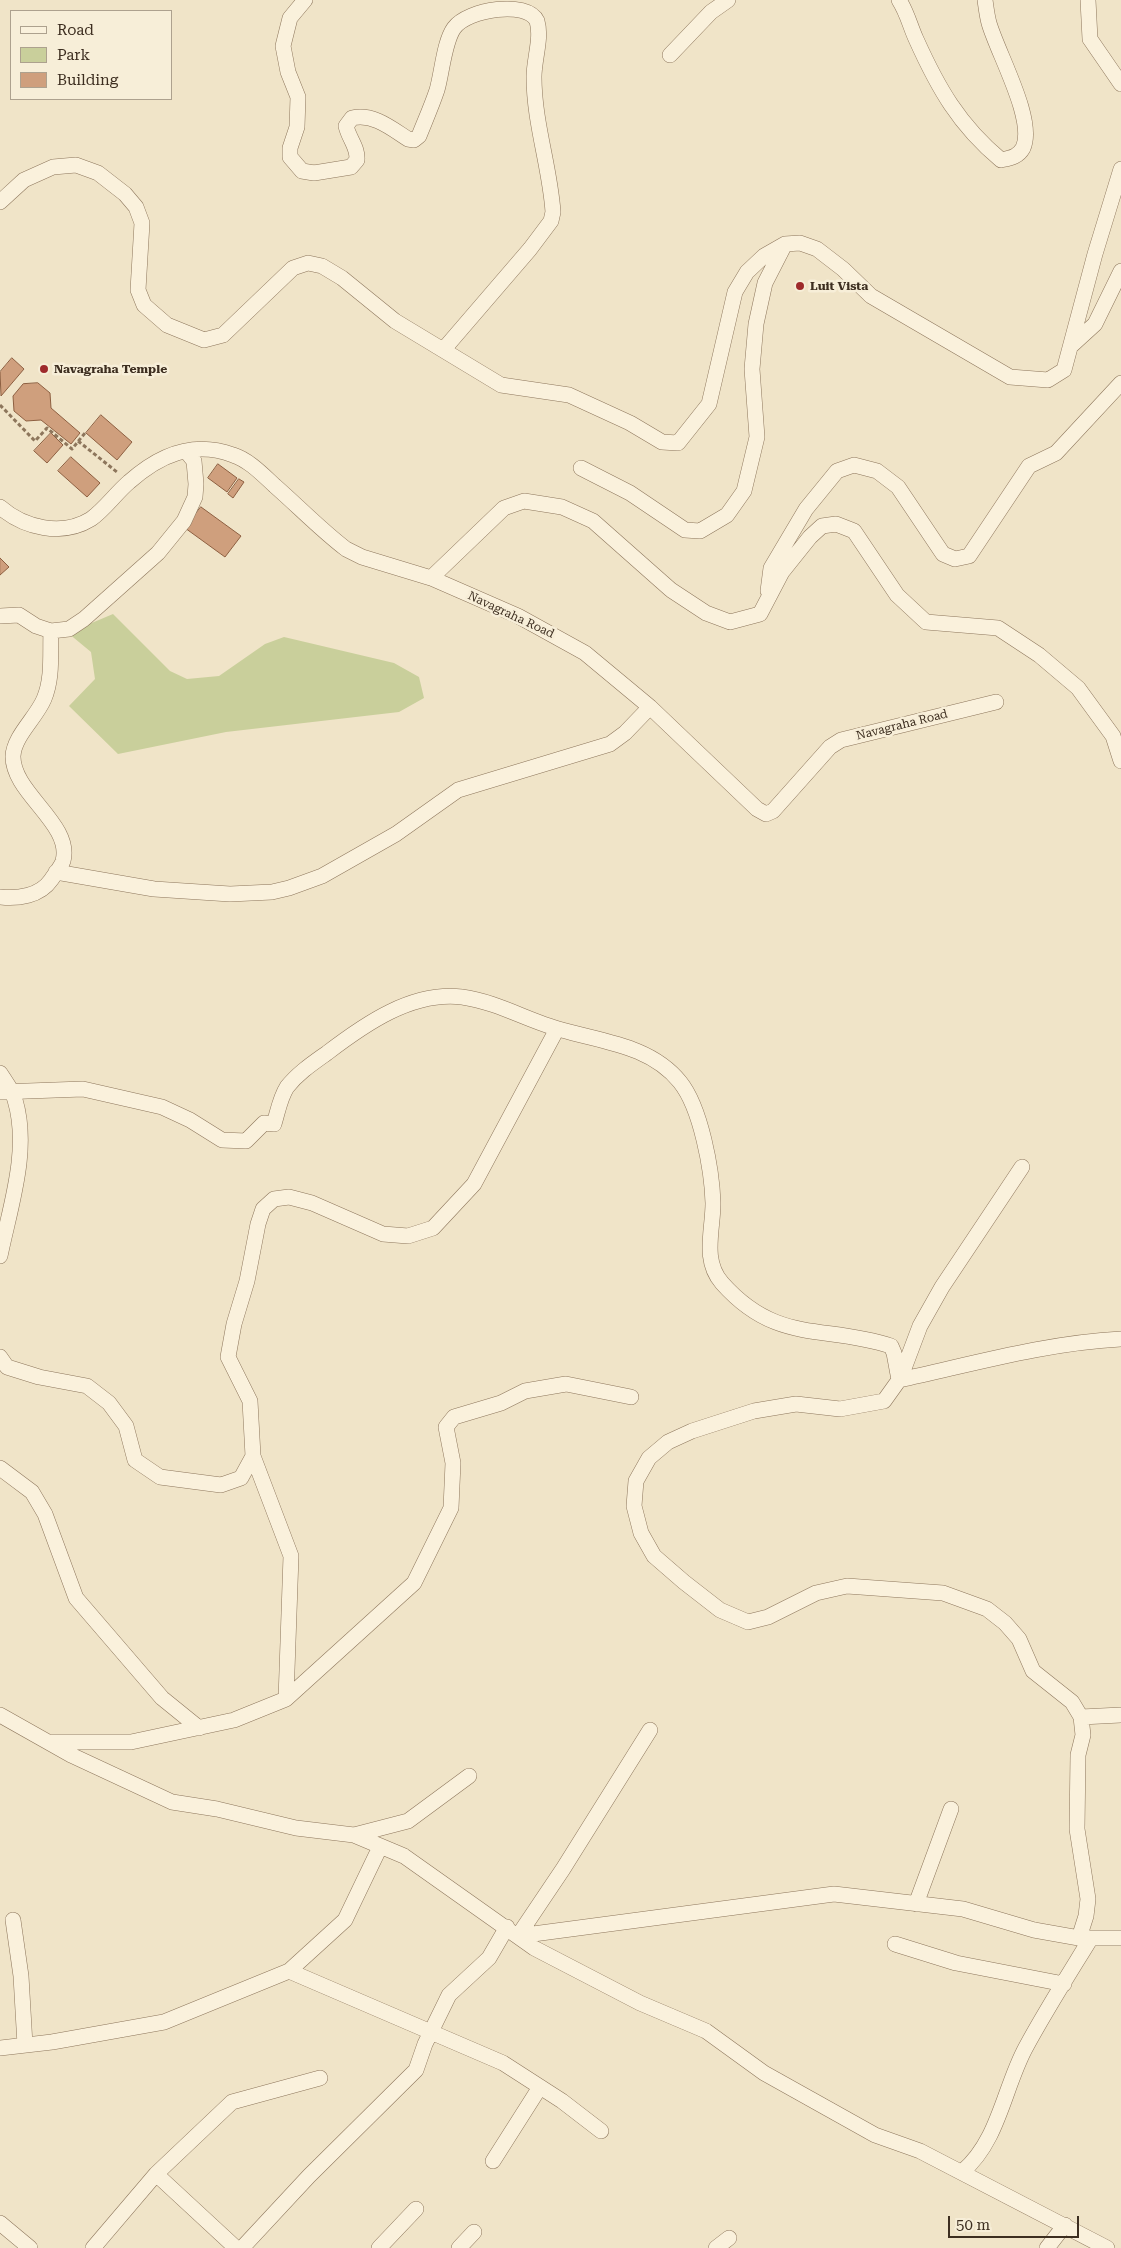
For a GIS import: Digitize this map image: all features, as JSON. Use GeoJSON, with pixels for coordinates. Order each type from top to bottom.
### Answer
{"type":"FeatureCollection","features":[{"type":"Feature","properties":{"kind":"street"},"geometry":{"type":"LineString","coordinates":[[305,0],[290,18],[283,46],[288,72],[298,97],[297,127],[290,148],[290,157],[302,171],[314,173],[351,166],[357,160],[358,149],[348,136],[346,126],[352,118],[362,116],[374,119],[408,139],[414,140],[419,136],[437,89],[453,29],[461,20],[509,0],[520,2],[530,10],[536,20],[538,32],[534,78],[553,212],[551,221],[530,250],[444,349]]}},
{"type":"Feature","properties":{"kind":"street"},"geometry":{"type":"LineString","coordinates":[[670,55],[711,12],[728,0]]}},
{"type":"Feature","properties":{"kind":"street"},"geometry":{"type":"LineString","coordinates":[[899,0],[939,87],[977,140],[1001,160],[1015,157],[1023,147],[1026,129],[1022,111],[989,23],[985,0]]}},
{"type":"Feature","properties":{"kind":"street"},"geometry":{"type":"LineString","coordinates":[[1088,0],[1090,39],[1121,84]]}},
{"type":"Feature","properties":{"kind":"street"},"geometry":{"type":"LineString","coordinates":[[0,202],[24,180],[53,166],[76,165],[98,173],[125,194],[136,207],[142,223],[138,290],[144,305],[167,325],[204,340],[223,335],[293,268],[308,263],[322,266],[342,278],[395,321],[501,385],[569,394],[630,423],[662,442],[678,443],[709,404],[735,292],[747,272],[758,261],[785,244],[800,243],[816,248],[843,269],[871,296],[1010,377],[1048,380],[1064,370],[1095,254],[1121,169]]}},
{"type":"Feature","properties":{"kind":"street"},"geometry":{"type":"LineString","coordinates":[[581,468],[630,492],[685,530],[700,531],[727,514],[744,491],[757,437],[752,369],[756,324],[765,283],[785,244]]}},
{"type":"Feature","properties":{"kind":"street"},"geometry":{"type":"LineString","coordinates":[[1072,345],[1094,324],[1121,271]]}},
{"type":"Feature","properties":{"kind":"street"},"geometry":{"type":"LineString","coordinates":[[768,595],[771,568],[779,552],[806,509],[838,471],[854,465],[877,471],[898,487],[943,554],[955,559],[969,556],[1029,466],[1056,453],[1121,383]]}},
{"type":"Feature","properties":{"kind":"street","name":"Navagraha Road"},"geometry":{"type":"LineString","coordinates":[[0,507],[24,524],[52,528],[66,527],[91,518],[129,482],[170,454],[177,451],[199,449],[234,455],[259,472],[346,549],[362,557],[431,578],[561,638],[585,653],[650,707],[758,810],[766,814],[773,811],[830,747],[842,740],[996,702]]}},
{"type":"Feature","properties":{"kind":"street"},"geometry":{"type":"LineString","coordinates":[[0,616],[19,615],[36,626],[51,631],[69,629],[84,619],[158,552],[184,521],[195,497],[196,484],[194,461],[186,451]]}},
{"type":"Feature","properties":{"kind":"street"},"geometry":{"type":"LineString","coordinates":[[431,578],[504,508],[524,501],[562,507],[593,521],[672,590],[706,613],[730,622],[760,614],[768,595],[782,572],[810,537],[822,526],[836,524],[854,531],[898,595],[926,622],[998,628],[1039,656],[1078,688],[1114,736],[1121,761]]}},
{"type":"Feature","properties":{"kind":"street"},"geometry":{"type":"LineString","coordinates":[[0,897],[15,899],[45,889],[63,862],[64,850],[56,828],[20,779],[13,755],[21,736],[43,700],[47,689],[51,631]]}},
{"type":"Feature","properties":{"kind":"street"},"geometry":{"type":"LineString","coordinates":[[56,872],[154,889],[230,894],[272,892],[288,888],[322,876],[396,834],[458,790],[610,744],[625,733],[650,707]]}},
{"type":"Feature","properties":{"kind":"street"},"geometry":{"type":"LineString","coordinates":[[5,1091],[83,1089],[124,1097],[162,1107],[190,1120],[222,1140],[246,1141],[264,1123],[274,1124],[281,1097],[298,1074],[358,1030],[388,1013],[411,1003],[439,998],[459,997],[484,1001],[557,1029],[643,1052],[668,1069],[682,1084],[692,1102],[705,1149],[713,1202],[709,1255],[713,1269],[722,1283],[766,1319],[790,1329],[875,1341],[891,1346],[899,1380]]}},
{"type":"Feature","properties":{"kind":"street"},"geometry":{"type":"LineString","coordinates":[[286,1699],[291,1556],[253,1456],[250,1401],[228,1357],[234,1324],[247,1281],[263,1208],[274,1198],[289,1197],[312,1203],[383,1234],[408,1236],[434,1228],[474,1184],[557,1029]]}},
{"type":"Feature","properties":{"kind":"street"},"geometry":{"type":"LineString","coordinates":[[0,1073],[5,1091],[15,1098],[21,1130],[18,1168],[0,1256]]}},
{"type":"Feature","properties":{"kind":"street"},"geometry":{"type":"LineString","coordinates":[[962,2172],[974,2163],[992,2131],[1025,2048],[1064,1984],[1085,1938],[1088,1899],[1077,1830],[1078,1755],[1083,1735],[1081,1717],[1072,1702],[1034,1671],[1019,1638],[1005,1623],[987,1609],[944,1593],[848,1586],[816,1593],[768,1617],[748,1622],[720,1610],[654,1556],[641,1533],[634,1506],[636,1481],[649,1458],[668,1442],[692,1431],[754,1411],[796,1404],[840,1408],[884,1402],[899,1380],[920,1326],[942,1287],[1022,1167]]}},
{"type":"Feature","properties":{"kind":"street"},"geometry":{"type":"LineString","coordinates":[[899,1380],[970,1365],[1016,1352],[1091,1341],[1121,1339]]}},
{"type":"Feature","properties":{"kind":"street"},"geometry":{"type":"LineString","coordinates":[[2,1367],[39,1377],[87,1386],[110,1403],[126,1426],[135,1460],[160,1477],[221,1484],[241,1478],[253,1456]]}},
{"type":"Feature","properties":{"kind":"street"},"geometry":{"type":"LineString","coordinates":[[49,1742],[131,1742],[234,1720],[286,1699],[414,1583],[451,1508],[453,1463],[446,1427],[454,1417],[501,1403],[525,1391],[566,1384],[631,1397]]}},
{"type":"Feature","properties":{"kind":"street"},"geometry":{"type":"LineString","coordinates":[[0,1468],[32,1492],[45,1514],[76,1598],[162,1698],[199,1728]]}},
{"type":"Feature","properties":{"kind":"street"},"geometry":{"type":"LineString","coordinates":[[1081,1717],[1121,1715]]}},
{"type":"Feature","properties":{"kind":"street"},"geometry":{"type":"LineString","coordinates":[[1,1717],[172,1802],[217,1809],[296,1828],[354,1836],[404,1856],[534,1948],[632,1999],[706,2031],[764,2073],[812,2102],[875,2135],[920,2151],[1107,2248]]}},
{"type":"Feature","properties":{"kind":"street"},"geometry":{"type":"LineString","coordinates":[[242,2248],[309,2176],[416,2070],[449,1995],[489,1958],[513,1932],[563,1869],[650,1730]]}},
{"type":"Feature","properties":{"kind":"street"},"geometry":{"type":"LineString","coordinates":[[354,1836],[408,1821],[469,1776]]}},
{"type":"Feature","properties":{"kind":"street"},"geometry":{"type":"LineString","coordinates":[[916,1904],[951,1809]]}},
{"type":"Feature","properties":{"kind":"street"},"geometry":{"type":"LineString","coordinates":[[0,2048],[164,2022],[289,1971],[345,1920],[380,1847]]}},
{"type":"Feature","properties":{"kind":"street"},"geometry":{"type":"LineString","coordinates":[[513,1932],[834,1894],[963,1909],[1034,1930],[1085,1938],[1121,1938]]}},
{"type":"Feature","properties":{"kind":"street"},"geometry":{"type":"LineString","coordinates":[[13,1920],[21,1976],[25,2045]]}},
{"type":"Feature","properties":{"kind":"street"},"geometry":{"type":"LineString","coordinates":[[895,1944],[956,1963],[1064,1984]]}},
{"type":"Feature","properties":{"kind":"street"},"geometry":{"type":"LineString","coordinates":[[289,1971],[503,2064],[562,2100],[601,2131]]}},
{"type":"Feature","properties":{"kind":"street"},"geometry":{"type":"LineString","coordinates":[[92,2248],[156,2174],[232,2102],[320,2078]]}},
{"type":"Feature","properties":{"kind":"street"},"geometry":{"type":"LineString","coordinates":[[493,2161],[540,2087]]}},
{"type":"Feature","properties":{"kind":"street"},"geometry":{"type":"LineString","coordinates":[[156,2174],[236,2248]]}},
{"type":"Feature","properties":{"kind":"street"},"geometry":{"type":"LineString","coordinates":[[378,2248],[416,2209]]}},
{"type":"Feature","properties":{"kind":"street"},"geometry":{"type":"LineString","coordinates":[[0,2223],[30,2248]]}},
{"type":"Feature","properties":{"kind":"street"},"geometry":{"type":"LineString","coordinates":[[1047,2248],[1065,2225]]}},
{"type":"Feature","properties":{"kind":"street"},"geometry":{"type":"LineString","coordinates":[[459,2248],[474,2232]]}},
{"type":"Feature","properties":{"kind":"street"},"geometry":{"type":"LineString","coordinates":[[716,2248],[729,2238]]}},
{"type":"Feature","properties":{"kind":"path"},"geometry":{"type":"LineString","coordinates":[[0,405],[35,441],[47,428],[72,449],[85,432]]}},
{"type":"Feature","properties":{"kind":"path"},"geometry":{"type":"LineString","coordinates":[[78,441],[129,482]]}},
{"type":"Feature","properties":{"kind":"green space"},"geometry":{"type":"Polygon","coordinates":[[[113,614],[170,671],[187,679],[219,676],[265,644],[284,637],[394,663],[419,677],[424,698],[399,712],[226,732],[118,754],[69,706],[95,679],[91,652],[68,633],[113,614]]]}},
{"type":"Feature","properties":{"kind":"building"},"geometry":{"type":"Polygon","coordinates":[[[12,358],[24,369],[1,396],[0,372],[12,358]]]}},
{"type":"Feature","properties":{"kind":"building"},"geometry":{"type":"Polygon","coordinates":[[[38,383],[50,393],[51,408],[80,433],[71,444],[41,420],[26,421],[14,411],[13,396],[23,384],[38,383]]]}},
{"type":"Feature","properties":{"kind":"building"},"geometry":{"type":"Polygon","coordinates":[[[101,415],[132,442],[117,460],[86,433],[101,415]]]}},
{"type":"Feature","properties":{"kind":"building"},"geometry":{"type":"Polygon","coordinates":[[[51,433],[63,445],[47,463],[34,451],[51,433]]]}},
{"type":"Feature","properties":{"kind":"building"},"geometry":{"type":"Polygon","coordinates":[[[71,457],[100,483],[87,497],[58,471],[71,457]]]}},
{"type":"Feature","properties":{"kind":"building"},"geometry":{"type":"Polygon","coordinates":[[[218,464],[237,478],[227,492],[208,478],[218,464]]]}},
{"type":"Feature","properties":{"kind":"building"},"geometry":{"type":"Polygon","coordinates":[[[239,479],[244,482],[233,498],[228,494],[239,479]]]}},
{"type":"Feature","properties":{"kind":"building"},"geometry":{"type":"Polygon","coordinates":[[[201,507],[241,536],[225,557],[185,528],[201,507]]]}},
{"type":"Feature","properties":{"kind":"building"},"geometry":{"type":"Polygon","coordinates":[[[0,558],[9,567],[0,575],[0,558]]]}},
{"type":"Feature","properties":{"kind":"place","name":"Luit Vista"},"geometry":{"type":"Point","coordinates":[800,286]}},
{"type":"Feature","properties":{"kind":"place","name":"Navagraha Temple"},"geometry":{"type":"Point","coordinates":[44,369]}}]}
